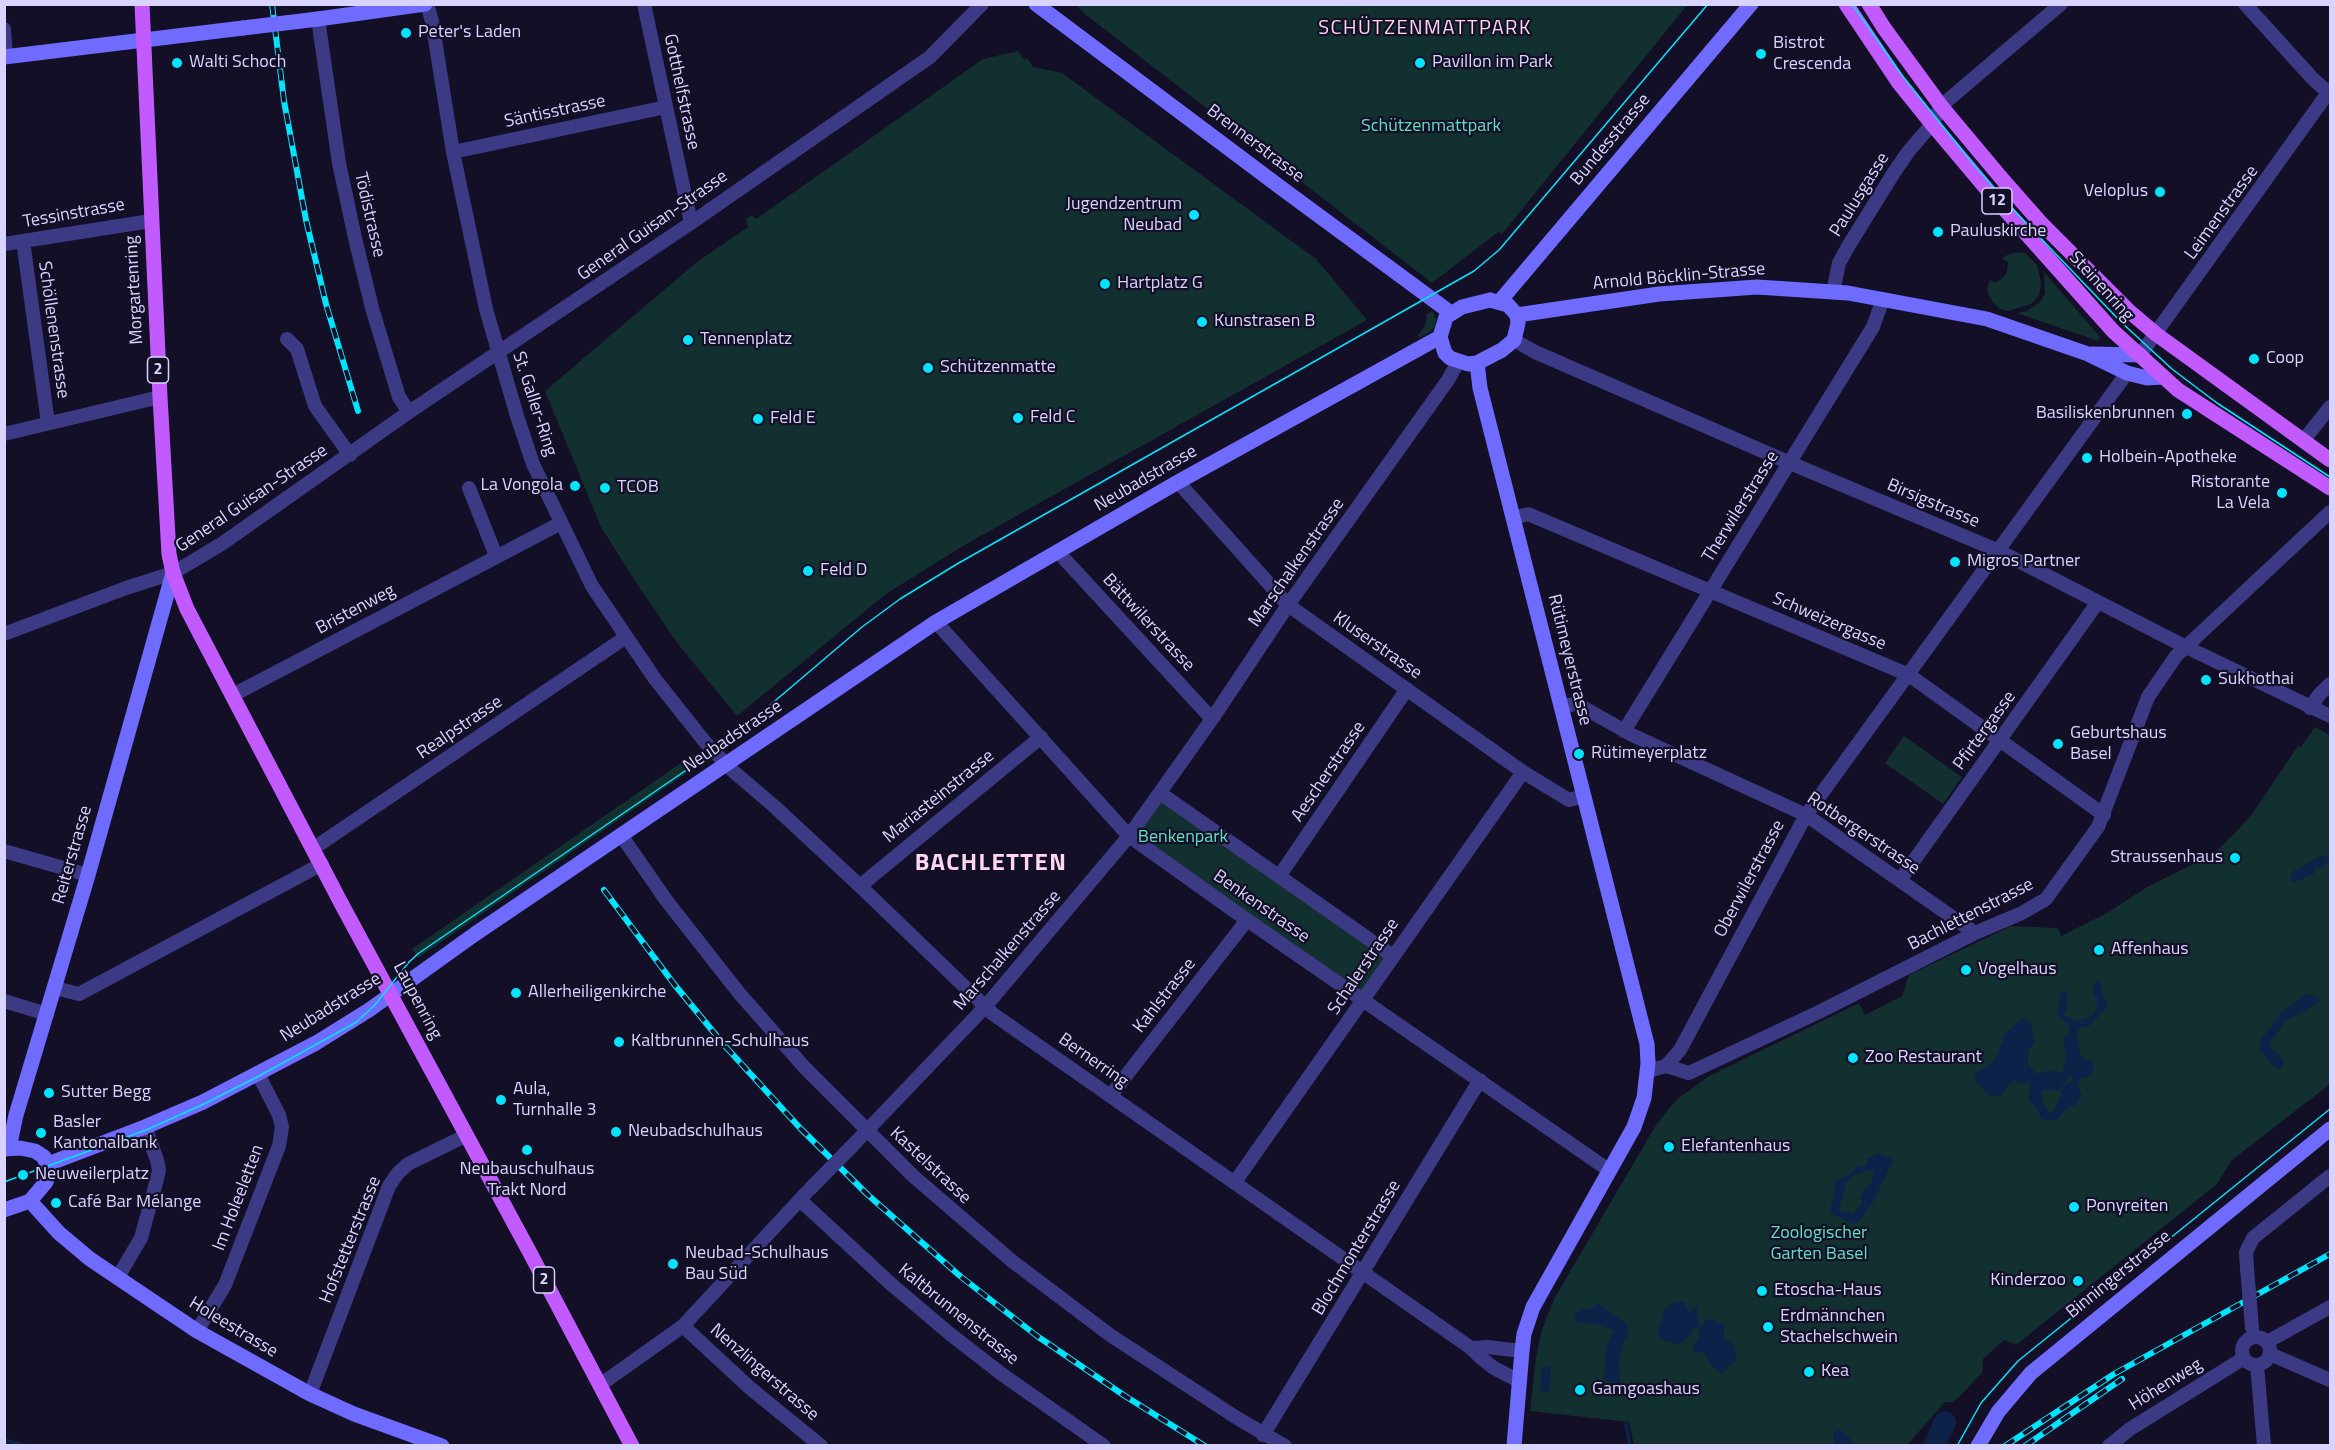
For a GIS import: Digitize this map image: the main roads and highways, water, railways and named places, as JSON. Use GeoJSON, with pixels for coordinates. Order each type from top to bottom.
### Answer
{"type":"FeatureCollection","features":[{"type":"Feature","properties":{"kind":"main road","name":"Morgartenring"},"geometry":{"type":"LineString","coordinates":[[142,4],[160,397],[169,554],[173,573]]}},
{"type":"Feature","properties":{"kind":"main road","name":"Steinenring"},"geometry":{"type":"LineString","coordinates":[[1846,4],[1899,83],[1932,124],[2108,326],[2163,376],[2229,424],[2331,488]]}},
{"type":"Feature","properties":{"kind":"main road","name":"Steinenring"},"geometry":{"type":"LineString","coordinates":[[1869,4],[1941,106],[2003,180],[2040,222],[2130,312],[2156,334],[2331,460]]}},
{"type":"Feature","properties":{"kind":"main road","name":"Laupenring"},"geometry":{"type":"LineString","coordinates":[[173,573],[187,609],[632,1446]]}},
{"type":"Feature","properties":{"kind":"water"},"geometry":{"type":"Polygon","coordinates":[[[2321,856],[2330,857],[2324,867],[2315,868],[2314,874],[2293,883],[2292,872],[2321,856]]]}},
{"type":"Feature","properties":{"kind":"water"},"geometry":{"type":"Polygon","coordinates":[[[2098,980],[2101,984],[2107,1007],[2091,1025],[2079,1028],[2076,1039],[2080,1040],[2078,1045],[2082,1058],[2094,1062],[2092,1074],[2080,1079],[2078,1085],[2082,1096],[2076,1105],[2067,1108],[2058,1119],[2046,1121],[2042,1119],[2028,1099],[2031,1088],[2029,1083],[2020,1084],[2015,1080],[2001,1096],[1988,1095],[1975,1080],[1974,1074],[1994,1062],[2006,1032],[2023,1018],[2030,1021],[2035,1041],[2028,1052],[2028,1063],[2036,1074],[2056,1071],[2060,1074],[2063,1071],[2066,1059],[2063,1037],[2068,1036],[2071,1027],[2057,1015],[2061,991],[2068,991],[2066,1004],[2068,1007],[2063,1015],[2083,1020],[2092,1015],[2097,1007],[2097,1000],[2093,993],[2094,983],[2098,980]],[[2068,1077],[2059,1090],[2044,1090],[2042,1101],[2049,1113],[2053,1112],[2060,1098],[2061,1089],[2073,1078],[2068,1077]]]}},
{"type":"Feature","properties":{"kind":"water"},"geometry":{"type":"Polygon","coordinates":[[[2305,994],[2319,998],[2319,1002],[2285,1022],[2273,1038],[2269,1045],[2270,1048],[2284,1060],[2281,1069],[2275,1068],[2260,1051],[2261,1040],[2280,1014],[2305,994]]]}},
{"type":"Feature","properties":{"kind":"water"},"geometry":{"type":"Polygon","coordinates":[[[1877,1154],[1885,1155],[1893,1161],[1873,1202],[1861,1219],[1854,1224],[1830,1213],[1836,1180],[1847,1176],[1859,1165],[1863,1167],[1867,1165],[1867,1159],[1877,1154]],[[1869,1169],[1852,1177],[1846,1183],[1839,1210],[1853,1214],[1863,1203],[1860,1198],[1871,1184],[1874,1172],[1869,1169]]]}},
{"type":"Feature","properties":{"kind":"water"},"geometry":{"type":"Polygon","coordinates":[[[1675,1302],[1684,1302],[1690,1313],[1693,1307],[1697,1307],[1699,1325],[1703,1326],[1705,1321],[1711,1319],[1724,1324],[1724,1339],[1734,1345],[1736,1354],[1735,1361],[1721,1374],[1710,1364],[1704,1352],[1693,1353],[1692,1348],[1700,1336],[1698,1328],[1694,1328],[1687,1339],[1678,1345],[1659,1338],[1658,1329],[1663,1320],[1663,1310],[1675,1302]]]}},
{"type":"Feature","properties":{"kind":"water"},"geometry":{"type":"Polygon","coordinates":[[[1598,1303],[1627,1324],[1629,1333],[1623,1343],[1619,1362],[1620,1383],[1604,1380],[1606,1349],[1613,1330],[1596,1324],[1575,1322],[1574,1315],[1581,1309],[1590,1309],[1598,1303]]]}},
{"type":"Feature","properties":{"kind":"water"},"geometry":{"type":"Polygon","coordinates":[[[1551,1365],[1549,1392],[1540,1391],[1542,1368],[1551,1365]]]}},
{"type":"Feature","properties":{"kind":"water"},"geometry":{"type":"Polygon","coordinates":[[[1838,1430],[1845,1433],[1855,1445],[1834,1445],[1833,1433],[1838,1430]]]}},
{"type":"Feature","properties":{"kind":"waterway"},"geometry":{"type":"LineString","coordinates":[[1934,1446],[1945,1422]]}},
{"type":"Feature","properties":{"kind":"waterway"},"geometry":{"type":"LineString","coordinates":[[1626,1424],[1630,1446]]}},
{"type":"Feature","properties":{"kind":"waterway"},"geometry":{"type":"LineString","coordinates":[[4,1440],[26,1446]]}},
{"type":"Feature","properties":{"kind":"tram line"},"geometry":{"type":"LineString","coordinates":[[4,1182],[146,1130],[204,1104],[355,1023],[374,1006],[419,953],[723,745],[862,627],[900,599],[957,564],[1474,271],[1499,250],[1708,4]]}},
{"type":"Feature","properties":{"kind":"tram line"},"geometry":{"type":"LineString","coordinates":[[1852,4],[1901,74],[1969,159],[2006,202],[2121,322],[2172,369],[2217,403],[2330,477]]}},
{"type":"Feature","properties":{"kind":"tram line"},"geometry":{"type":"LineString","coordinates":[[1957,1446],[1981,1403],[2018,1361],[2330,1109]]}},
{"type":"Feature","properties":{"kind":"railway"},"geometry":{"type":"LineString","coordinates":[[272,4],[284,101],[306,220],[326,304],[358,411]]}},
{"type":"Feature","properties":{"kind":"railway"},"geometry":{"type":"LineString","coordinates":[[604,890],[674,984],[725,1046],[800,1128],[868,1195],[960,1276],[1037,1336],[1125,1396],[1205,1446]]}},
{"type":"Feature","properties":{"kind":"railway"},"geometry":{"type":"LineString","coordinates":[[2005,1446],[2114,1374],[2330,1254]]}},
{"type":"Feature","properties":{"kind":"railway"},"geometry":{"type":"LineString","coordinates":[[2025,1446],[2122,1379]]}},
{"type":"Feature","properties":{"kind":"place","name":"Peter's Laden"},"geometry":{"type":"Point","coordinates":[406,33]}},
{"type":"Feature","properties":{"kind":"place","name":"Bistrot Crescenda"},"geometry":{"type":"Point","coordinates":[1761,54]}},
{"type":"Feature","properties":{"kind":"place","name":"Walti Schoch"},"geometry":{"type":"Point","coordinates":[177,63]}},
{"type":"Feature","properties":{"kind":"place","name":"Pavillon im Park"},"geometry":{"type":"Point","coordinates":[1420,63]}},
{"type":"Feature","properties":{"kind":"place","name":"Veloplus"},"geometry":{"type":"Point","coordinates":[2160,192]}},
{"type":"Feature","properties":{"kind":"place","name":"Jugendzentrum Neubad"},"geometry":{"type":"Point","coordinates":[1194,215]}},
{"type":"Feature","properties":{"kind":"place","name":"Pauluskirche"},"geometry":{"type":"Point","coordinates":[1938,232]}},
{"type":"Feature","properties":{"kind":"place","name":"Hartplatz G"},"geometry":{"type":"Point","coordinates":[1105,284]}},
{"type":"Feature","properties":{"kind":"place","name":"Kunstrasen B"},"geometry":{"type":"Point","coordinates":[1202,322]}},
{"type":"Feature","properties":{"kind":"place","name":"Tennenplatz"},"geometry":{"type":"Point","coordinates":[688,340]}},
{"type":"Feature","properties":{"kind":"place","name":"Coop"},"geometry":{"type":"Point","coordinates":[2254,359]}},
{"type":"Feature","properties":{"kind":"place","name":"Schützenmatte"},"geometry":{"type":"Point","coordinates":[928,368]}},
{"type":"Feature","properties":{"kind":"place","name":"Basiliskenbrunnen"},"geometry":{"type":"Point","coordinates":[2187,414]}},
{"type":"Feature","properties":{"kind":"place","name":"Feld C"},"geometry":{"type":"Point","coordinates":[1018,418]}},
{"type":"Feature","properties":{"kind":"place","name":"Feld E"},"geometry":{"type":"Point","coordinates":[758,419]}},
{"type":"Feature","properties":{"kind":"place","name":"Holbein-Apotheke"},"geometry":{"type":"Point","coordinates":[2087,458]}},
{"type":"Feature","properties":{"kind":"place","name":"La Vongola"},"geometry":{"type":"Point","coordinates":[575,486]}},
{"type":"Feature","properties":{"kind":"place","name":"TCOB"},"geometry":{"type":"Point","coordinates":[605,488]}},
{"type":"Feature","properties":{"kind":"place","name":"Ristorante La Vela"},"geometry":{"type":"Point","coordinates":[2282,493]}},
{"type":"Feature","properties":{"kind":"place","name":"Migros Partner"},"geometry":{"type":"Point","coordinates":[1955,562]}},
{"type":"Feature","properties":{"kind":"place","name":"Feld D"},"geometry":{"type":"Point","coordinates":[808,571]}},
{"type":"Feature","properties":{"kind":"place","name":"Sukhothai"},"geometry":{"type":"Point","coordinates":[2206,680]}},
{"type":"Feature","properties":{"kind":"place","name":"Geburtshaus Basel"},"geometry":{"type":"Point","coordinates":[2058,744]}},
{"type":"Feature","properties":{"kind":"place","name":"Rütimeyerplatz"},"geometry":{"type":"Point","coordinates":[1579,754]}},
{"type":"Feature","properties":{"kind":"place","name":"Straussenhaus"},"geometry":{"type":"Point","coordinates":[2235,858]}},
{"type":"Feature","properties":{"kind":"place","name":"Affenhaus"},"geometry":{"type":"Point","coordinates":[2099,950]}},
{"type":"Feature","properties":{"kind":"place","name":"Vogelhaus"},"geometry":{"type":"Point","coordinates":[1966,970]}},
{"type":"Feature","properties":{"kind":"place","name":"Allerheiligenkirche"},"geometry":{"type":"Point","coordinates":[516,993]}},
{"type":"Feature","properties":{"kind":"place","name":"Kaltbrunnen-Schulhaus"},"geometry":{"type":"Point","coordinates":[619,1042]}},
{"type":"Feature","properties":{"kind":"place","name":"Zoo Restaurant"},"geometry":{"type":"Point","coordinates":[1853,1058]}},
{"type":"Feature","properties":{"kind":"place","name":"Sutter Begg"},"geometry":{"type":"Point","coordinates":[49,1093]}},
{"type":"Feature","properties":{"kind":"place","name":"Aula, Turnhalle 3"},"geometry":{"type":"Point","coordinates":[501,1100]}},
{"type":"Feature","properties":{"kind":"place","name":"Neubadschulhaus"},"geometry":{"type":"Point","coordinates":[616,1132]}},
{"type":"Feature","properties":{"kind":"place","name":"Basler Kantonalbank"},"geometry":{"type":"Point","coordinates":[41,1133]}},
{"type":"Feature","properties":{"kind":"place","name":"Elefantenhaus"},"geometry":{"type":"Point","coordinates":[1669,1147]}},
{"type":"Feature","properties":{"kind":"place","name":"Neubauschulhaus Trakt Nord"},"geometry":{"type":"Point","coordinates":[527,1150]}},
{"type":"Feature","properties":{"kind":"place","name":"Neuweilerplatz"},"geometry":{"type":"Point","coordinates":[23,1175]}},
{"type":"Feature","properties":{"kind":"place","name":"Café Bar Mélange"},"geometry":{"type":"Point","coordinates":[56,1203]}},
{"type":"Feature","properties":{"kind":"place","name":"Ponyreiten"},"geometry":{"type":"Point","coordinates":[2074,1207]}},
{"type":"Feature","properties":{"kind":"place","name":"Neubad-Schulhaus Bau Süd"},"geometry":{"type":"Point","coordinates":[673,1264]}},
{"type":"Feature","properties":{"kind":"place","name":"Kinderzoo"},"geometry":{"type":"Point","coordinates":[2078,1281]}},
{"type":"Feature","properties":{"kind":"place","name":"Etoscha-Haus"},"geometry":{"type":"Point","coordinates":[1762,1291]}},
{"type":"Feature","properties":{"kind":"place","name":"Erdmännchen Stachelschwein"},"geometry":{"type":"Point","coordinates":[1768,1327]}},
{"type":"Feature","properties":{"kind":"place","name":"Kea"},"geometry":{"type":"Point","coordinates":[1809,1372]}},
{"type":"Feature","properties":{"kind":"place","name":"Gamgoashaus"},"geometry":{"type":"Point","coordinates":[1580,1390]}},
{"type":"Feature","properties":{"kind":"district","name":"SCHÜTZENMATTPARK"},"geometry":{"type":"Point","coordinates":[1425,29]}},
{"type":"Feature","properties":{"kind":"district","name":"BACHLETTEN"},"geometry":{"type":"Point","coordinates":[991,864]}},
{"type":"Feature","properties":{"kind":"park label","name":"Schützenmattpark"},"geometry":{"type":"Point","coordinates":[1431,127]}},
{"type":"Feature","properties":{"kind":"park label","name":"Benkenpark"},"geometry":{"type":"Point","coordinates":[1183,838]}},
{"type":"Feature","properties":{"kind":"park label","name":"Zoologischer Garten Basel"},"geometry":{"type":"Point","coordinates":[1819,1244]}}]}
